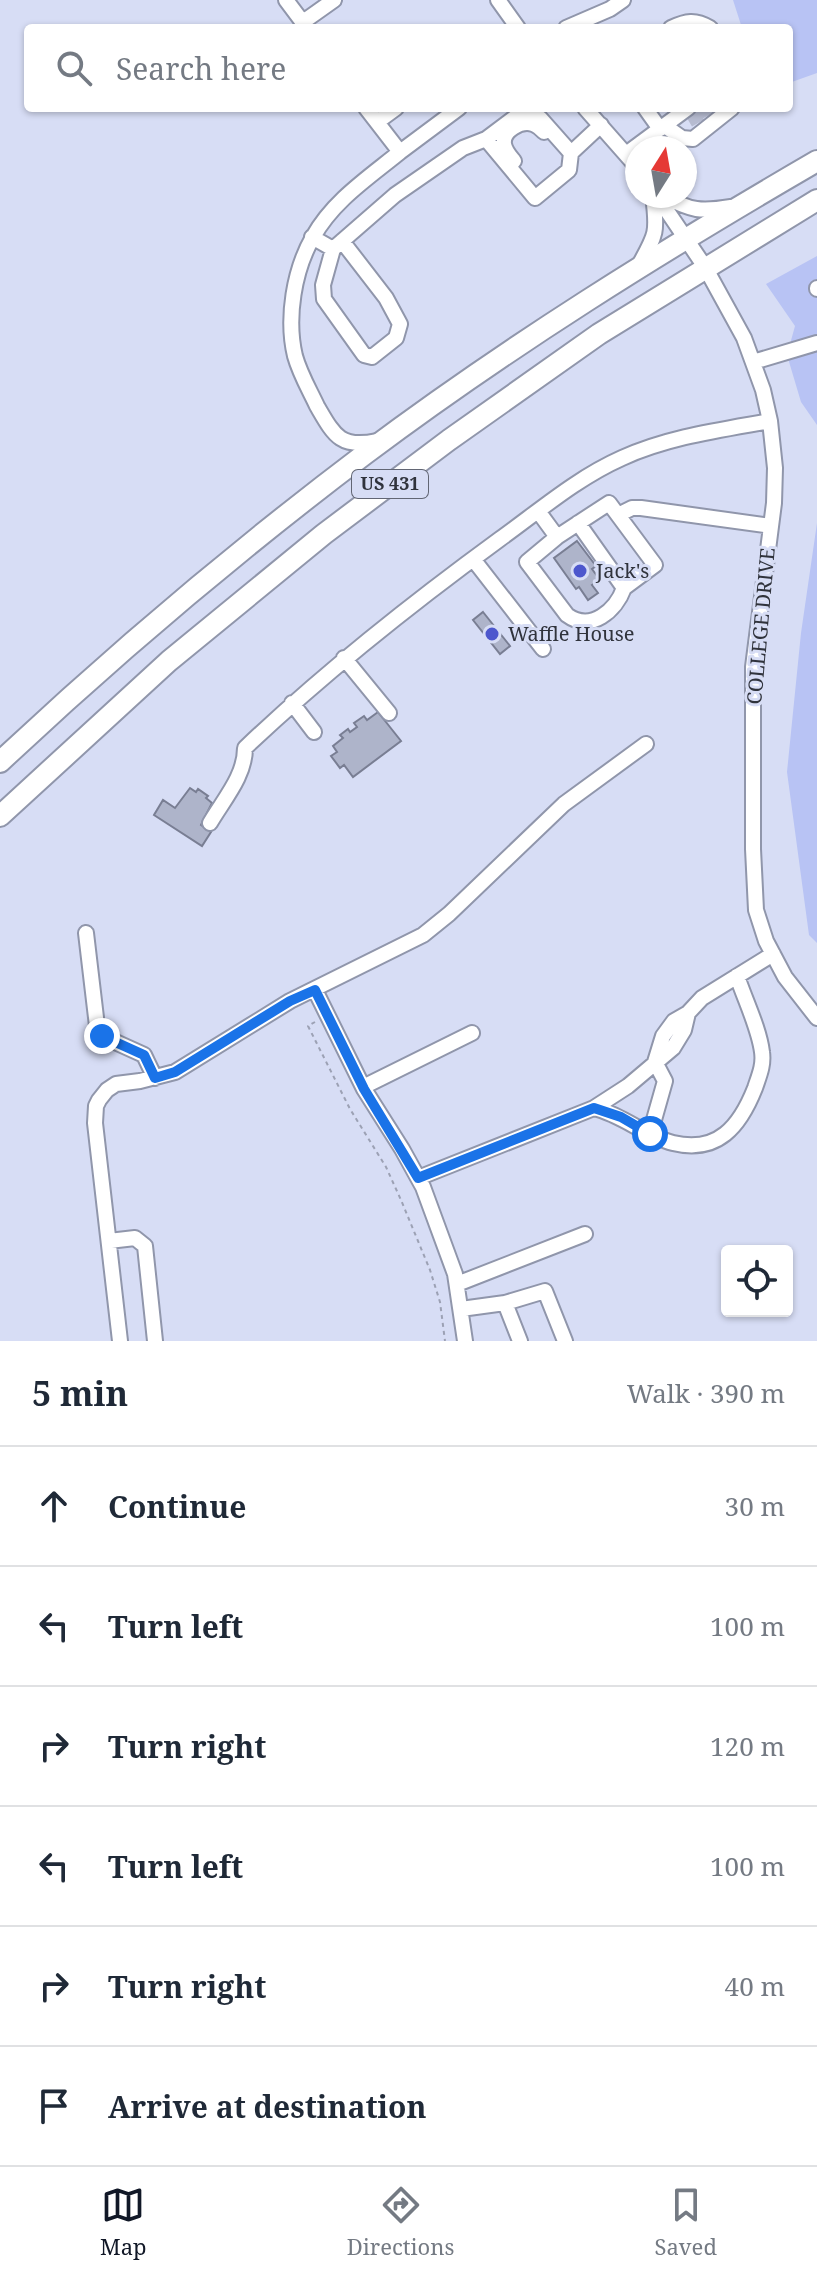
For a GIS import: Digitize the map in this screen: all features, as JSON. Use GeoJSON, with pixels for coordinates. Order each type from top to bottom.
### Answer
{"type":"FeatureCollection","features":[{"type":"Feature","properties":{"kind":"highway","name":"US 431"},"geometry":{"type":"LineString","coordinates":[[0,762],[165,614],[385,440],[539,332],[638,268],[817,161]]}},
{"type":"Feature","properties":{"kind":"highway","name":"US 431"},"geometry":{"type":"LineString","coordinates":[[0,816],[169,661],[324,534],[449,440],[587,343],[817,200]]}},
{"type":"Feature","properties":{"kind":"street"},"geometry":{"type":"LineString","coordinates":[[286,0],[304,24]]}},
{"type":"Feature","properties":{"kind":"street"},"geometry":{"type":"LineString","coordinates":[[306,24],[334,0]]}},
{"type":"Feature","properties":{"kind":"street"},"geometry":{"type":"LineString","coordinates":[[498,0],[512,24]]}},
{"type":"Feature","properties":{"kind":"street"},"geometry":{"type":"LineString","coordinates":[[575,24],[623,0]]}},
{"type":"Feature","properties":{"kind":"street"},"geometry":{"type":"LineString","coordinates":[[679,24],[696,21],[702,24]]}},
{"type":"Feature","properties":{"kind":"street"},"geometry":{"type":"LineString","coordinates":[[369,112],[400,152]]}},
{"type":"Feature","properties":{"kind":"street"},"geometry":{"type":"LineString","coordinates":[[377,122],[391,112]]}},
{"type":"Feature","properties":{"kind":"street"},"geometry":{"type":"LineString","coordinates":[[385,440],[348,443],[333,434],[303,379],[295,353],[292,316],[298,271],[312,237],[335,206],[454,112]]}},
{"type":"Feature","properties":{"kind":"street"},"geometry":{"type":"LineString","coordinates":[[589,112],[625,153]]}},
{"type":"Feature","properties":{"kind":"street"},"geometry":{"type":"LineString","coordinates":[[648,112],[662,128],[682,138],[693,139],[707,115]]}},
{"type":"Feature","properties":{"kind":"street"},"geometry":{"type":"LineString","coordinates":[[312,237],[338,245],[354,256],[356,271],[392,323],[391,332],[377,345],[372,357],[364,355],[324,299],[323,285],[338,245],[395,195],[463,148],[486,139],[518,115],[530,113],[540,118],[571,153]]}},
{"type":"Feature","properties":{"kind":"street"},"geometry":{"type":"LineString","coordinates":[[651,136],[662,128],[707,115]]}},
{"type":"Feature","properties":{"kind":"street"},"geometry":{"type":"LineString","coordinates":[[531,194],[532,186],[507,153],[505,136],[515,126],[534,124],[545,133],[556,136]]}},
{"type":"Feature","properties":{"kind":"street"},"geometry":{"type":"LineString","coordinates":[[486,139],[535,198],[569,170],[571,153],[601,125]]}},
{"type":"Feature","properties":{"kind":"street"},"geometry":{"type":"LineString","coordinates":[[686,208],[705,212],[739,206]]}},
{"type":"Feature","properties":{"kind":"street"},"geometry":{"type":"LineString","coordinates":[[638,268],[653,240],[657,226],[656,208]]}},
{"type":"Feature","properties":{"kind":"street","name":"COLLEGE DRIVE"},"geometry":{"type":"LineString","coordinates":[[663,208],[705,267],[744,338],[763,390],[770,421],[775,468],[771,526],[753,667],[756,910],[785,977],[817,1018]]}},
{"type":"Feature","properties":{"kind":"street"},"geometry":{"type":"LineString","coordinates":[[753,362],[817,343]]}},
{"type":"Feature","properties":{"kind":"street"},"geometry":{"type":"LineString","coordinates":[[210,823],[240,773],[245,748],[292,703],[344,658],[581,480],[625,456],[674,440],[770,421]]}},
{"type":"Feature","properties":{"kind":"street"},"geometry":{"type":"LineString","coordinates":[[609,503],[655,565],[624,588],[615,606],[586,623],[571,618],[527,562],[557,537],[609,503]]}},
{"type":"Feature","properties":{"kind":"street"},"geometry":{"type":"LineString","coordinates":[[618,515],[632,508],[641,508],[771,526]]}},
{"type":"Feature","properties":{"kind":"street"},"geometry":{"type":"LineString","coordinates":[[538,511],[557,537]]}},
{"type":"Feature","properties":{"kind":"street"},"geometry":{"type":"LineString","coordinates":[[578,523],[624,588]]}},
{"type":"Feature","properties":{"kind":"street"},"geometry":{"type":"LineString","coordinates":[[473,559],[543,649]]}},
{"type":"Feature","properties":{"kind":"street"},"geometry":{"type":"LineString","coordinates":[[344,658],[389,713]]}},
{"type":"Feature","properties":{"kind":"street"},"geometry":{"type":"LineString","coordinates":[[292,703],[314,732]]}},
{"type":"Feature","properties":{"kind":"street"},"geometry":{"type":"LineString","coordinates":[[120,1341],[95,1123],[96,1106],[107,1090],[116,1084],[175,1072],[290,1001],[423,935],[564,804],[646,744]]}},
{"type":"Feature","properties":{"kind":"street"},"geometry":{"type":"LineString","coordinates":[[86,933],[97,1026],[102,1036],[144,1055],[155,1078]]}},
{"type":"Feature","properties":{"kind":"street"},"geometry":{"type":"LineString","coordinates":[[418,1178],[594,1108],[628,1086],[655,1062],[663,1036],[674,1021],[688,1013],[702,998],[773,954]]}},
{"type":"Feature","properties":{"kind":"street"},"geometry":{"type":"LineString","coordinates":[[594,1108],[621,1117],[673,1143],[702,1144],[732,1128],[745,1113],[761,1071],[763,1054],[737,976]]}},
{"type":"Feature","properties":{"kind":"street"},"geometry":{"type":"LineString","coordinates":[[315,990],[363,1087],[418,1178],[455,1274],[465,1341]]}},
{"type":"Feature","properties":{"kind":"street"},"geometry":{"type":"LineString","coordinates":[[363,1087],[472,1033]]}},
{"type":"Feature","properties":{"kind":"street"},"geometry":{"type":"LineString","coordinates":[[650,1134],[665,1081],[655,1062]]}},
{"type":"Feature","properties":{"kind":"street"},"geometry":{"type":"LineString","coordinates":[[457,1284],[585,1234]]}},
{"type":"Feature","properties":{"kind":"street"},"geometry":{"type":"LineString","coordinates":[[109,1241],[135,1238],[145,1246],[155,1341]]}},
{"type":"Feature","properties":{"kind":"street"},"geometry":{"type":"LineString","coordinates":[[461,1309],[505,1303],[545,1291],[565,1341]]}},
{"type":"Feature","properties":{"kind":"street"},"geometry":{"type":"LineString","coordinates":[[505,1303],[520,1341]]}},
{"type":"Feature","properties":{"kind":"path"},"geometry":{"type":"LineString","coordinates":[[327,1015],[308,1026],[401,1200],[440,1302],[445,1341]]}},
{"type":"Feature","properties":{"kind":"shaded area"},"geometry":{"type":"Polygon","coordinates":[[[733,0],[817,0],[817,73],[793,82],[793,24],[741,24],[733,0]]]}},
{"type":"Feature","properties":{"kind":"shaded area"},"geometry":{"type":"Polygon","coordinates":[[[817,256],[817,425],[801,402],[787,355],[795,326],[766,284],[817,256]]]}},
{"type":"Feature","properties":{"kind":"shaded area"},"geometry":{"type":"Polygon","coordinates":[[[817,523],[817,943],[809,935],[787,772],[801,633],[817,523]]]}},
{"type":"Feature","properties":{"kind":"building"},"geometry":{"type":"Polygon","coordinates":[[[577,541],[596,566],[592,569],[600,580],[592,585],[598,593],[588,600],[579,587],[576,589],[554,558],[577,541]]]}},
{"type":"Feature","properties":{"kind":"building"},"geometry":{"type":"Polygon","coordinates":[[[483,612],[510,646],[500,654],[473,620],[483,612]]]}},
{"type":"Feature","properties":{"kind":"building"},"geometry":{"type":"Polygon","coordinates":[[[378,712],[401,741],[353,777],[344,765],[340,768],[331,756],[337,752],[333,746],[343,738],[340,735],[357,727],[354,723],[364,716],[367,720],[378,712]]]}},
{"type":"Feature","properties":{"kind":"building"},"geometry":{"type":"Polygon","coordinates":[[[190,788],[196,792],[198,789],[212,803],[201,825],[211,832],[202,846],[154,815],[163,800],[175,808],[190,788]]]}},
{"type":"Feature","properties":{"kind":"tunnel"},"geometry":{"type":"LineString","coordinates":[[692,112],[698,123]]}},
{"type":"Feature","properties":{"kind":"place","name":"Jack's"},"geometry":{"type":"Point","coordinates":[580,571]}},
{"type":"Feature","properties":{"kind":"place","name":"Waffle House"},"geometry":{"type":"Point","coordinates":[492,634]}},
{"type":"Feature","properties":{"kind":"route"},"geometry":{"type":"LineString","coordinates":[[102,1036],[144,1055],[155,1078],[175,1072],[290,1001],[315,990],[364,1089],[418,1178],[594,1108],[621,1117],[650,1134]]}}]}
